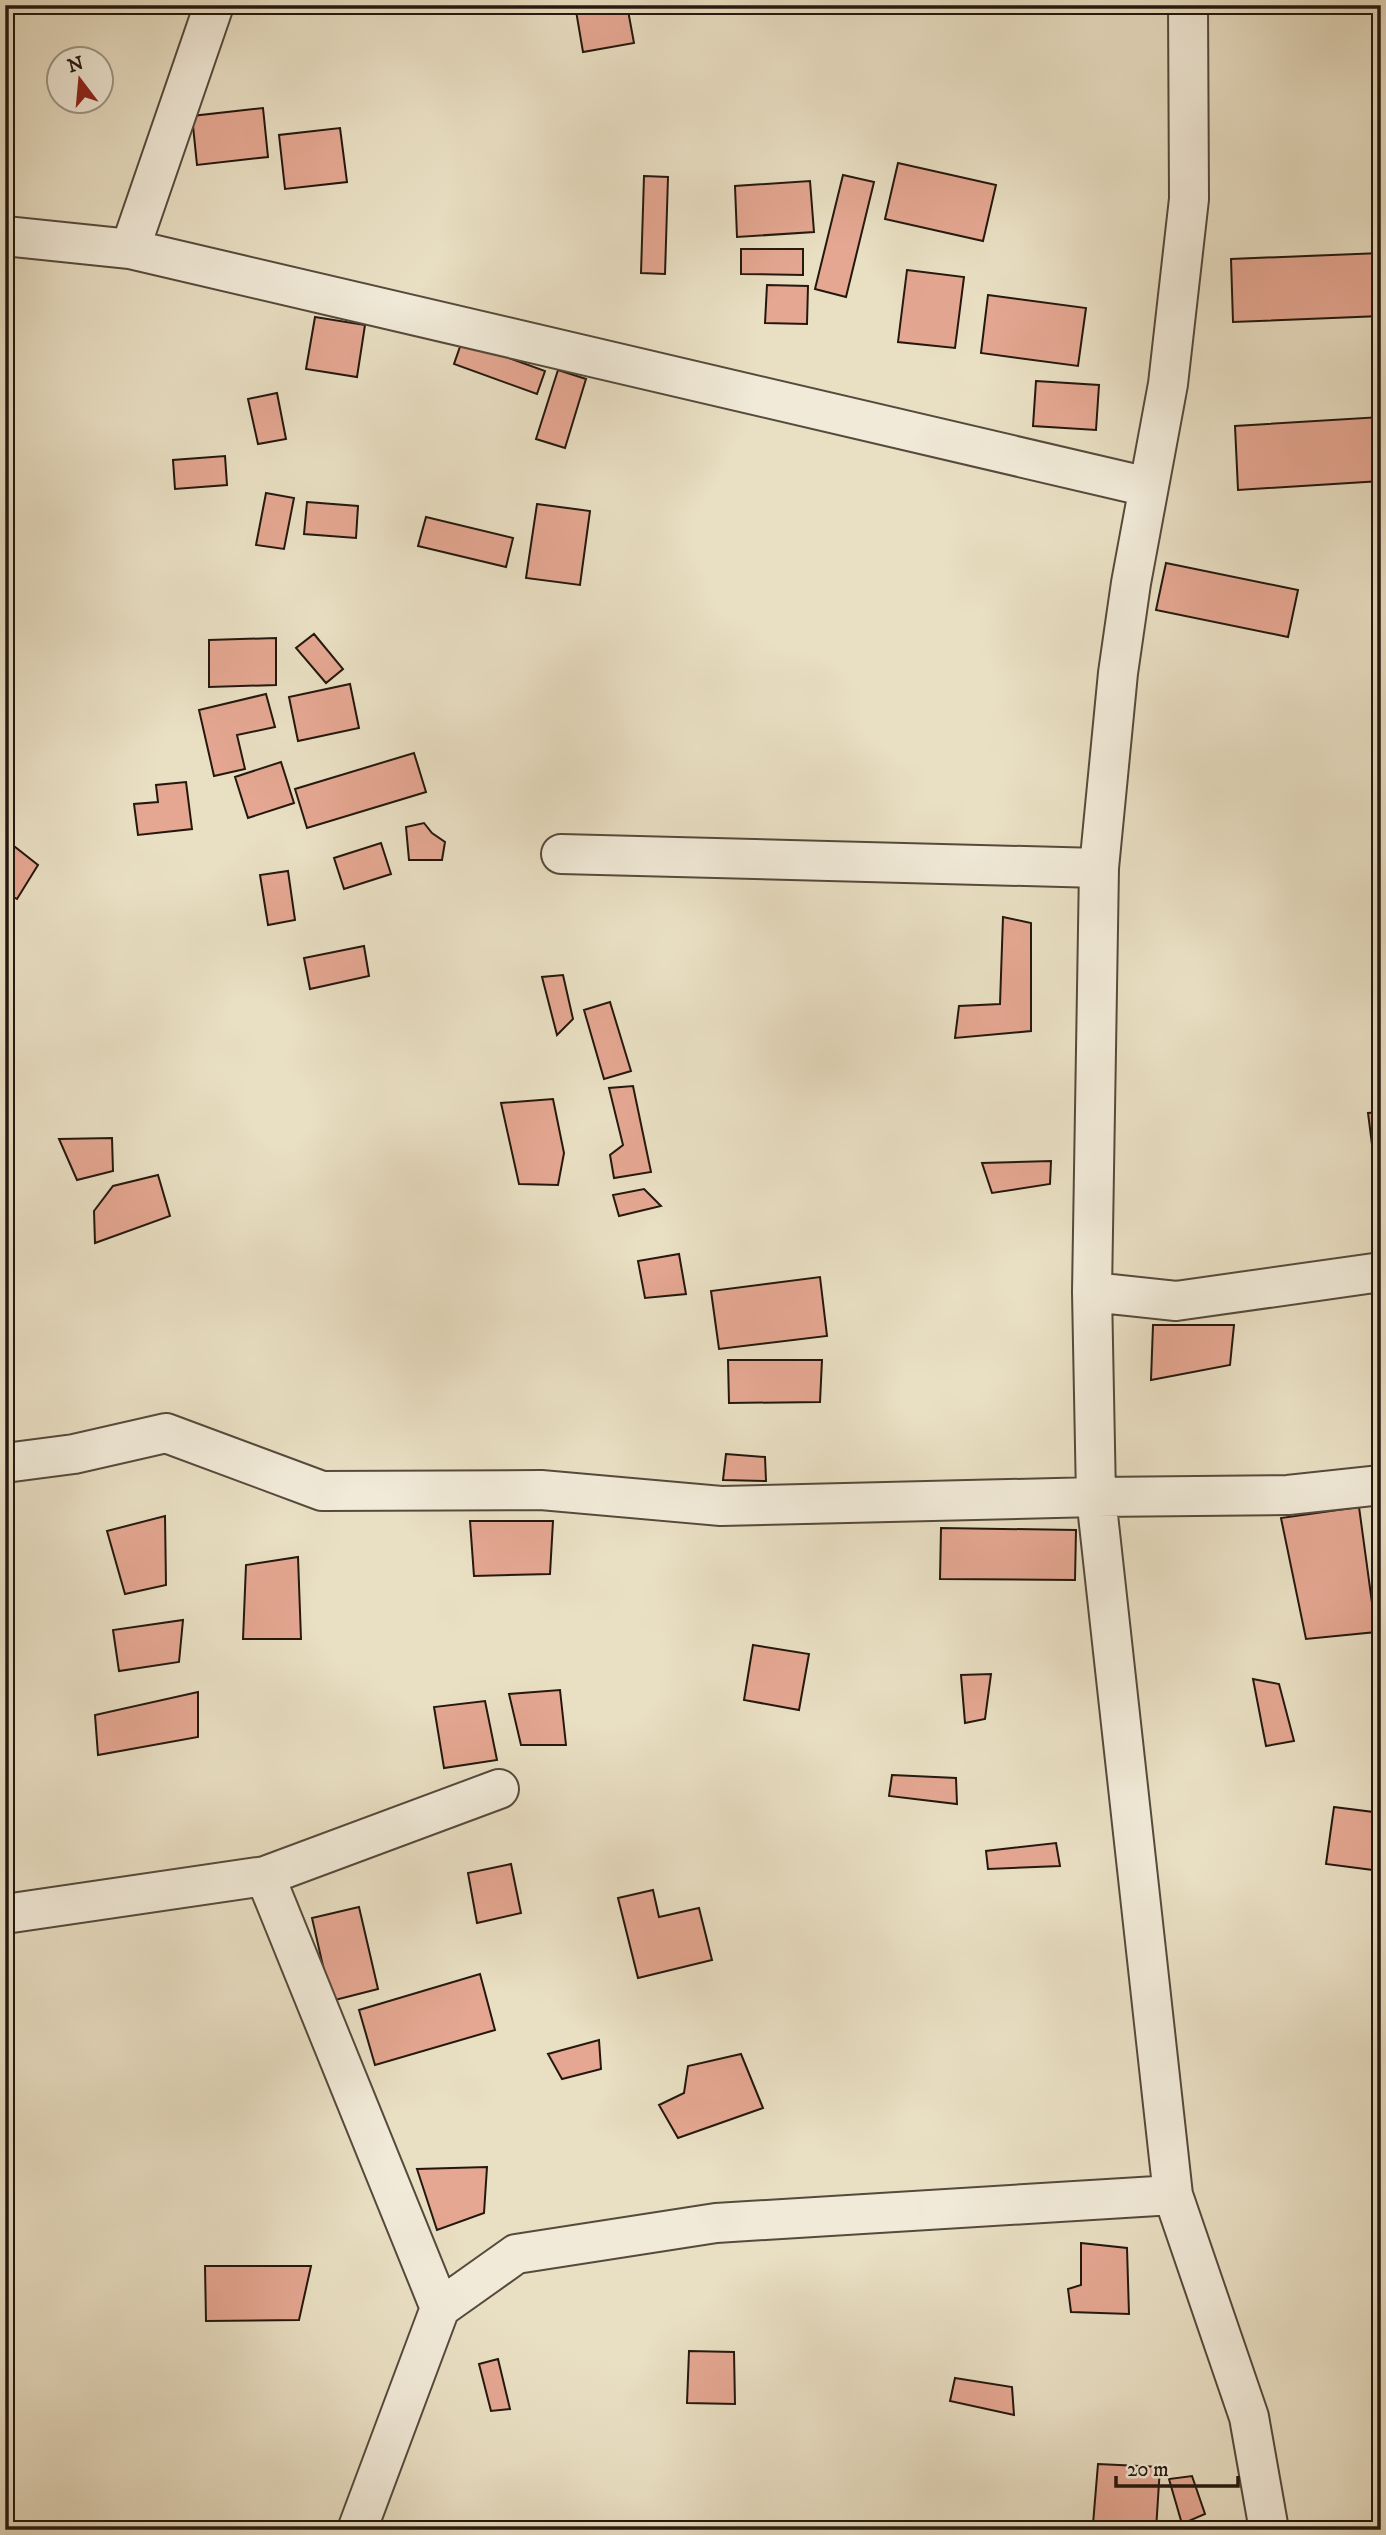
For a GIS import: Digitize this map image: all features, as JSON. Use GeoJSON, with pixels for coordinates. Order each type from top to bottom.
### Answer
{"type":"FeatureCollection","features":[{"type":"Feature","properties":{"kind":"street"},"geometry":{"type":"LineString","coordinates":[[130,249],[215,5]]}},
{"type":"Feature","properties":{"kind":"street"},"geometry":{"type":"LineString","coordinates":[[1188,5],[1189,200],[1168,384],[1131,583],[1118,673],[1098,868],[1092,1293],[1096,1497],[1173,2194],[1249,2417],[1269,2530]]}},
{"type":"Feature","properties":{"kind":"street"},"geometry":{"type":"LineString","coordinates":[[5,236],[130,249],[1149,487]]}},
{"type":"Feature","properties":{"kind":"street"},"geometry":{"type":"LineString","coordinates":[[561,854],[1098,868]]}},
{"type":"Feature","properties":{"kind":"street"},"geometry":{"type":"LineString","coordinates":[[1092,1293],[1176,1301],[1381,1272]]}},
{"type":"Feature","properties":{"kind":"street"},"geometry":{"type":"LineString","coordinates":[[5,1463],[74,1454],[166,1433],[322,1491],[541,1490],[721,1506],[1288,1495],[1381,1485]]}},
{"type":"Feature","properties":{"kind":"street"},"geometry":{"type":"LineString","coordinates":[[5,1914],[265,1876],[499,1789]]}},
{"type":"Feature","properties":{"kind":"street"},"geometry":{"type":"LineString","coordinates":[[265,1876],[440,2308]]}},
{"type":"Feature","properties":{"kind":"street"},"geometry":{"type":"LineString","coordinates":[[357,2530],[440,2308],[516,2254],[618,2236],[716,2223],[1173,2194]]}},
{"type":"Feature","properties":{"kind":"building"},"geometry":{"type":"Polygon","coordinates":[[[575,5],[627,5],[634,43],[583,52],[575,5]]]}},
{"type":"Feature","properties":{"kind":"building"},"geometry":{"type":"Polygon","coordinates":[[[263,108],[268,157],[197,165],[192,116],[263,108]]]}},
{"type":"Feature","properties":{"kind":"building"},"geometry":{"type":"Polygon","coordinates":[[[340,128],[347,182],[285,189],[279,135],[340,128]]]}},
{"type":"Feature","properties":{"kind":"building"},"geometry":{"type":"Polygon","coordinates":[[[898,163],[996,185],[983,241],[885,219],[898,163]]]}},
{"type":"Feature","properties":{"kind":"building"},"geometry":{"type":"Polygon","coordinates":[[[843,175],[874,182],[846,297],[815,289],[843,175]]]}},
{"type":"Feature","properties":{"kind":"building"},"geometry":{"type":"Polygon","coordinates":[[[644,176],[668,177],[665,274],[641,273],[644,176]]]}},
{"type":"Feature","properties":{"kind":"building"},"geometry":{"type":"Polygon","coordinates":[[[810,181],[814,232],[737,237],[735,186],[810,181]]]}},
{"type":"Feature","properties":{"kind":"building"},"geometry":{"type":"Polygon","coordinates":[[[741,249],[803,249],[803,275],[741,274],[741,249]]]}},
{"type":"Feature","properties":{"kind":"building"},"geometry":{"type":"Polygon","coordinates":[[[1381,253],[1381,316],[1233,322],[1231,259],[1381,253]]]}},
{"type":"Feature","properties":{"kind":"building"},"geometry":{"type":"Polygon","coordinates":[[[907,270],[964,277],[955,348],[898,342],[907,270]]]}},
{"type":"Feature","properties":{"kind":"building"},"geometry":{"type":"Polygon","coordinates":[[[767,285],[808,286],[807,324],[765,323],[767,285]]]}},
{"type":"Feature","properties":{"kind":"building"},"geometry":{"type":"Polygon","coordinates":[[[988,295],[1086,308],[1078,366],[981,353],[988,295]]]}},
{"type":"Feature","properties":{"kind":"building"},"geometry":{"type":"Polygon","coordinates":[[[315,317],[365,325],[357,377],[306,369],[315,317]]]}},
{"type":"Feature","properties":{"kind":"building"},"geometry":{"type":"Polygon","coordinates":[[[462,341],[545,371],[537,394],[454,364],[462,341]]]}},
{"type":"Feature","properties":{"kind":"building"},"geometry":{"type":"Polygon","coordinates":[[[558,370],[586,379],[565,448],[536,439],[558,370]]]}},
{"type":"Feature","properties":{"kind":"building"},"geometry":{"type":"Polygon","coordinates":[[[1036,381],[1099,385],[1096,430],[1033,426],[1036,381]]]}},
{"type":"Feature","properties":{"kind":"building"},"geometry":{"type":"Polygon","coordinates":[[[277,393],[286,439],[258,444],[248,399],[277,393]]]}},
{"type":"Feature","properties":{"kind":"building"},"geometry":{"type":"Polygon","coordinates":[[[1381,417],[1381,481],[1238,490],[1235,426],[1381,417]]]}},
{"type":"Feature","properties":{"kind":"building"},"geometry":{"type":"Polygon","coordinates":[[[225,456],[227,485],[175,489],[173,460],[225,456]]]}},
{"type":"Feature","properties":{"kind":"building"},"geometry":{"type":"Polygon","coordinates":[[[266,493],[294,498],[284,549],[256,545],[266,493]]]}},
{"type":"Feature","properties":{"kind":"building"},"geometry":{"type":"Polygon","coordinates":[[[307,502],[358,506],[356,538],[304,534],[307,502]]]}},
{"type":"Feature","properties":{"kind":"building"},"geometry":{"type":"Polygon","coordinates":[[[537,504],[590,511],[580,585],[526,578],[537,504]]]}},
{"type":"Feature","properties":{"kind":"building"},"geometry":{"type":"Polygon","coordinates":[[[426,517],[513,538],[506,567],[418,546],[426,517]]]}},
{"type":"Feature","properties":{"kind":"building"},"geometry":{"type":"Polygon","coordinates":[[[1166,563],[1298,590],[1288,637],[1156,610],[1166,563]]]}},
{"type":"Feature","properties":{"kind":"building"},"geometry":{"type":"Polygon","coordinates":[[[314,634],[343,669],[326,683],[296,648],[314,634]]]}},
{"type":"Feature","properties":{"kind":"building"},"geometry":{"type":"Polygon","coordinates":[[[276,638],[276,685],[209,687],[209,640],[276,638]]]}},
{"type":"Feature","properties":{"kind":"building"},"geometry":{"type":"Polygon","coordinates":[[[350,684],[359,728],[298,741],[289,697],[350,684]]]}},
{"type":"Feature","properties":{"kind":"building"},"geometry":{"type":"Polygon","coordinates":[[[266,694],[275,727],[237,735],[245,769],[214,776],[199,710],[266,694]]]}},
{"type":"Feature","properties":{"kind":"building"},"geometry":{"type":"Polygon","coordinates":[[[414,753],[426,792],[307,828],[295,789],[414,753]]]}},
{"type":"Feature","properties":{"kind":"building"},"geometry":{"type":"Polygon","coordinates":[[[281,762],[294,803],[248,818],[235,777],[281,762]]]}},
{"type":"Feature","properties":{"kind":"building"},"geometry":{"type":"Polygon","coordinates":[[[186,782],[192,829],[138,835],[134,804],[158,802],[156,785],[186,782]]]}},
{"type":"Feature","properties":{"kind":"building"},"geometry":{"type":"Polygon","coordinates":[[[424,823],[445,842],[442,860],[409,860],[406,827],[424,823]]]}},
{"type":"Feature","properties":{"kind":"building"},"geometry":{"type":"Polygon","coordinates":[[[5,839],[38,865],[17,899],[5,892],[5,839]]]}},
{"type":"Feature","properties":{"kind":"building"},"geometry":{"type":"Polygon","coordinates":[[[381,843],[391,874],[344,889],[334,858],[381,843]]]}},
{"type":"Feature","properties":{"kind":"building"},"geometry":{"type":"Polygon","coordinates":[[[288,871],[295,920],[268,925],[260,875],[288,871]]]}},
{"type":"Feature","properties":{"kind":"building"},"geometry":{"type":"Polygon","coordinates":[[[1003,917],[1031,923],[1031,1031],[955,1038],[959,1006],[1000,1004],[1003,917]]]}},
{"type":"Feature","properties":{"kind":"building"},"geometry":{"type":"Polygon","coordinates":[[[364,946],[369,976],[310,989],[304,958],[364,946]]]}},
{"type":"Feature","properties":{"kind":"building"},"geometry":{"type":"Polygon","coordinates":[[[563,975],[573,1019],[557,1035],[542,977],[563,975]]]}},
{"type":"Feature","properties":{"kind":"building"},"geometry":{"type":"Polygon","coordinates":[[[610,1002],[631,1071],[604,1079],[584,1010],[610,1002]]]}},
{"type":"Feature","properties":{"kind":"building"},"geometry":{"type":"Polygon","coordinates":[[[633,1086],[651,1172],[614,1178],[610,1155],[623,1145],[609,1088],[633,1086]]]}},
{"type":"Feature","properties":{"kind":"building"},"geometry":{"type":"Polygon","coordinates":[[[553,1099],[564,1153],[558,1185],[519,1184],[501,1103],[553,1099]]]}},
{"type":"Feature","properties":{"kind":"building"},"geometry":{"type":"Polygon","coordinates":[[[1381,1112],[1381,1175],[1376,1176],[1368,1113],[1381,1112]]]}},
{"type":"Feature","properties":{"kind":"building"},"geometry":{"type":"Polygon","coordinates":[[[112,1138],[113,1171],[77,1180],[59,1139],[112,1138]]]}},
{"type":"Feature","properties":{"kind":"building"},"geometry":{"type":"Polygon","coordinates":[[[1051,1161],[1050,1184],[992,1193],[982,1163],[1051,1161]]]}},
{"type":"Feature","properties":{"kind":"building"},"geometry":{"type":"Polygon","coordinates":[[[158,1175],[170,1216],[95,1243],[94,1211],[113,1186],[158,1175]]]}},
{"type":"Feature","properties":{"kind":"building"},"geometry":{"type":"Polygon","coordinates":[[[644,1189],[661,1206],[619,1216],[613,1195],[644,1189]]]}},
{"type":"Feature","properties":{"kind":"building"},"geometry":{"type":"Polygon","coordinates":[[[679,1254],[686,1294],[645,1298],[638,1261],[679,1254]]]}},
{"type":"Feature","properties":{"kind":"building"},"geometry":{"type":"Polygon","coordinates":[[[820,1277],[827,1336],[719,1349],[711,1291],[820,1277]]]}},
{"type":"Feature","properties":{"kind":"building"},"geometry":{"type":"Polygon","coordinates":[[[1153,1325],[1234,1325],[1230,1365],[1151,1380],[1153,1325]]]}},
{"type":"Feature","properties":{"kind":"building"},"geometry":{"type":"Polygon","coordinates":[[[728,1360],[822,1360],[820,1402],[729,1403],[728,1360]]]}},
{"type":"Feature","properties":{"kind":"building"},"geometry":{"type":"Polygon","coordinates":[[[726,1454],[765,1457],[766,1481],[723,1480],[726,1454]]]}},
{"type":"Feature","properties":{"kind":"building"},"geometry":{"type":"Polygon","coordinates":[[[1359,1507],[1376,1632],[1306,1639],[1281,1518],[1359,1507]]]}},
{"type":"Feature","properties":{"kind":"building"},"geometry":{"type":"Polygon","coordinates":[[[165,1516],[166,1585],[125,1594],[107,1531],[165,1516]]]}},
{"type":"Feature","properties":{"kind":"building"},"geometry":{"type":"Polygon","coordinates":[[[470,1521],[553,1521],[550,1574],[474,1576],[470,1521]]]}},
{"type":"Feature","properties":{"kind":"building"},"geometry":{"type":"Polygon","coordinates":[[[941,1528],[1076,1530],[1075,1580],[940,1579],[941,1528]]]}},
{"type":"Feature","properties":{"kind":"building"},"geometry":{"type":"Polygon","coordinates":[[[298,1557],[301,1639],[243,1639],[246,1565],[298,1557]]]}},
{"type":"Feature","properties":{"kind":"building"},"geometry":{"type":"Polygon","coordinates":[[[183,1620],[179,1662],[119,1671],[113,1630],[183,1620]]]}},
{"type":"Feature","properties":{"kind":"building"},"geometry":{"type":"Polygon","coordinates":[[[753,1645],[809,1654],[799,1710],[744,1700],[753,1645]]]}},
{"type":"Feature","properties":{"kind":"building"},"geometry":{"type":"Polygon","coordinates":[[[991,1674],[985,1719],[965,1723],[961,1675],[991,1674]]]}},
{"type":"Feature","properties":{"kind":"building"},"geometry":{"type":"Polygon","coordinates":[[[1253,1679],[1279,1684],[1294,1741],[1266,1746],[1253,1679]]]}},
{"type":"Feature","properties":{"kind":"building"},"geometry":{"type":"Polygon","coordinates":[[[560,1690],[566,1745],[521,1745],[509,1694],[560,1690]]]}},
{"type":"Feature","properties":{"kind":"building"},"geometry":{"type":"Polygon","coordinates":[[[198,1692],[198,1737],[98,1755],[95,1715],[198,1692]]]}},
{"type":"Feature","properties":{"kind":"building"},"geometry":{"type":"Polygon","coordinates":[[[485,1701],[497,1760],[444,1768],[434,1707],[485,1701]]]}},
{"type":"Feature","properties":{"kind":"building"},"geometry":{"type":"Polygon","coordinates":[[[892,1775],[956,1778],[957,1804],[889,1796],[892,1775]]]}},
{"type":"Feature","properties":{"kind":"building"},"geometry":{"type":"Polygon","coordinates":[[[1334,1807],[1381,1813],[1381,1871],[1326,1864],[1334,1807]]]}},
{"type":"Feature","properties":{"kind":"building"},"geometry":{"type":"Polygon","coordinates":[[[1056,1843],[1060,1866],[988,1869],[986,1851],[1056,1843]]]}},
{"type":"Feature","properties":{"kind":"building"},"geometry":{"type":"Polygon","coordinates":[[[511,1864],[521,1913],[477,1923],[468,1873],[511,1864]]]}},
{"type":"Feature","properties":{"kind":"building"},"geometry":{"type":"Polygon","coordinates":[[[653,1890],[659,1917],[699,1908],[712,1960],[638,1978],[618,1898],[653,1890]]]}},
{"type":"Feature","properties":{"kind":"building"},"geometry":{"type":"Polygon","coordinates":[[[359,1907],[378,1989],[331,2001],[312,1918],[359,1907]]]}},
{"type":"Feature","properties":{"kind":"building"},"geometry":{"type":"Polygon","coordinates":[[[480,1974],[495,2030],[375,2065],[359,2010],[480,1974]]]}},
{"type":"Feature","properties":{"kind":"building"},"geometry":{"type":"Polygon","coordinates":[[[599,2040],[601,2069],[562,2079],[548,2054],[599,2040]]]}},
{"type":"Feature","properties":{"kind":"building"},"geometry":{"type":"Polygon","coordinates":[[[741,2054],[763,2108],[678,2138],[659,2105],[684,2093],[688,2066],[741,2054]]]}},
{"type":"Feature","properties":{"kind":"building"},"geometry":{"type":"Polygon","coordinates":[[[487,2167],[484,2213],[437,2230],[417,2169],[487,2167]]]}},
{"type":"Feature","properties":{"kind":"building"},"geometry":{"type":"Polygon","coordinates":[[[1081,2243],[1127,2248],[1129,2314],[1071,2312],[1068,2289],[1081,2285],[1081,2243]]]}},
{"type":"Feature","properties":{"kind":"building"},"geometry":{"type":"Polygon","coordinates":[[[205,2266],[311,2266],[299,2320],[206,2321],[205,2266]]]}},
{"type":"Feature","properties":{"kind":"building"},"geometry":{"type":"Polygon","coordinates":[[[689,2351],[734,2352],[735,2404],[687,2403],[689,2351]]]}},
{"type":"Feature","properties":{"kind":"building"},"geometry":{"type":"Polygon","coordinates":[[[498,2359],[510,2409],[491,2411],[479,2364],[498,2359]]]}},
{"type":"Feature","properties":{"kind":"building"},"geometry":{"type":"Polygon","coordinates":[[[955,2378],[1012,2387],[1014,2415],[950,2401],[955,2378]]]}},
{"type":"Feature","properties":{"kind":"building"},"geometry":{"type":"Polygon","coordinates":[[[1098,2464],[1160,2467],[1156,2530],[1116,2530],[1093,2524],[1098,2464]]]}},
{"type":"Feature","properties":{"kind":"building"},"geometry":{"type":"Polygon","coordinates":[[[1192,2476],[1205,2514],[1182,2524],[1169,2479],[1192,2476]]]}}]}
